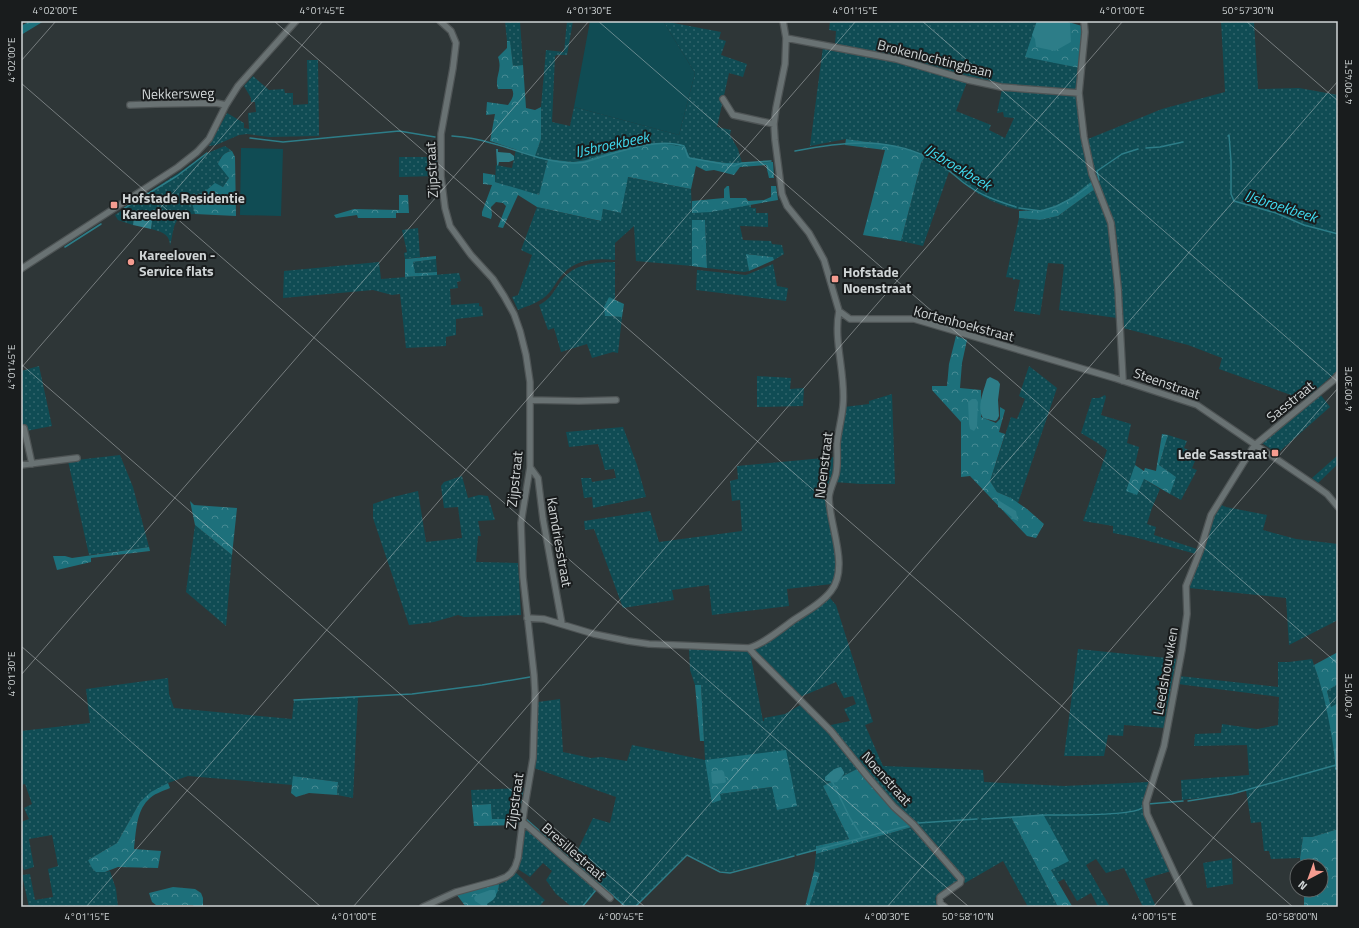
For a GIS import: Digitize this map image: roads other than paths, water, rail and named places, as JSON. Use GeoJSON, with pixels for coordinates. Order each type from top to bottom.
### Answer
{"type":"FeatureCollection","features":[{"type":"Feature","properties":{"kind":"street"},"geometry":{"type":"LineString","coordinates":[[21,269],[178,167],[197,152],[209,139],[226,105],[246,77],[296,21]]}},
{"type":"Feature","properties":{"kind":"street","name":"Zijpstraat"},"geometry":{"type":"LineString","coordinates":[[423,907],[456,892],[496,881],[511,873],[515,867],[518,858],[533,758],[535,693],[523,577],[521,522],[530,467],[530,382],[526,355],[514,314],[493,279],[471,255],[450,226],[445,208],[441,176],[441,134],[453,68],[456,42],[451,31],[440,21]]}},
{"type":"Feature","properties":{"kind":"street"},"geometry":{"type":"LineString","coordinates":[[783,21],[786,38],[785,64],[774,124],[782,194],[787,206],[809,233],[824,260],[839,311]]}},
{"type":"Feature","properties":{"kind":"street"},"geometry":{"type":"LineString","coordinates":[[1084,21],[1085,32],[1079,93],[1084,137],[1092,174],[1110,219],[1112,230],[1118,288],[1123,381]]}},
{"type":"Feature","properties":{"kind":"street","name":"Brokenlochtingbaan"},"geometry":{"type":"LineString","coordinates":[[786,38],[896,59],[968,80],[1001,87],[1079,93]]}},
{"type":"Feature","properties":{"kind":"street"},"geometry":{"type":"LineString","coordinates":[[723,99],[733,115],[774,124]]}},
{"type":"Feature","properties":{"kind":"street","name":"Nekkersweg"},"geometry":{"type":"LineString","coordinates":[[130,106],[216,103],[226,105]]}},
{"type":"Feature","properties":{"kind":"street","name":"Kortenhoekstraat"},"geometry":{"type":"LineString","coordinates":[[839,311],[850,318],[914,319],[1123,381]]}},
{"type":"Feature","properties":{"kind":"street","name":"Noenstraat"},"geometry":{"type":"LineString","coordinates":[[839,311],[837,323],[843,379],[843,403],[836,475],[830,490],[829,504],[838,556],[837,579],[835,586],[822,600],[773,634],[749,648],[829,728],[894,807],[913,824],[961,879],[960,883],[940,898],[940,903],[945,907]]}},
{"type":"Feature","properties":{"kind":"street","name":"Sasstraat"},"geometry":{"type":"LineString","coordinates":[[1256,444],[1334,380],[1338,375]]}},
{"type":"Feature","properties":{"kind":"street","name":"Steenstraat"},"geometry":{"type":"LineString","coordinates":[[1123,381],[1197,405],[1327,494],[1338,508]]}},
{"type":"Feature","properties":{"kind":"street"},"geometry":{"type":"LineString","coordinates":[[530,400],[616,400]]}},
{"type":"Feature","properties":{"kind":"street"},"geometry":{"type":"LineString","coordinates":[[24,428],[32,464]]}},
{"type":"Feature","properties":{"kind":"street","name":"Leedshouwken"},"geometry":{"type":"LineString","coordinates":[[1190,907],[1147,814],[1146,803],[1164,746],[1176,686],[1187,614],[1186,586],[1200,551],[1211,515],[1256,444]]}},
{"type":"Feature","properties":{"kind":"street"},"geometry":{"type":"LineString","coordinates":[[21,465],[77,458]]}},
{"type":"Feature","properties":{"kind":"street","name":"Kamdriesstraat"},"geometry":{"type":"LineString","coordinates":[[530,467],[538,478],[543,519],[562,624]]}},
{"type":"Feature","properties":{"kind":"street"},"geometry":{"type":"LineString","coordinates":[[527,618],[544,619],[594,634],[649,644],[749,648]]}},
{"type":"Feature","properties":{"kind":"street","name":"Bresillestraat"},"geometry":{"type":"LineString","coordinates":[[523,822],[610,898]]}},
{"type":"Feature","properties":{"kind":"waterway","name":"IJsbroekbeek"},"geometry":{"type":"LineString","coordinates":[[250,138],[283,142],[399,131],[435,137]]}},
{"type":"Feature","properties":{"kind":"waterway","name":"IJsbroekbeek"},"geometry":{"type":"LineString","coordinates":[[1228,136],[1229,135],[1231,161],[1231,194],[1234,201],[1276,213],[1304,225],[1338,234]]}},
{"type":"Feature","properties":{"kind":"waterway","name":"IJsbroekbeek"},"geometry":{"type":"LineString","coordinates":[[452,136],[481,140],[543,159],[564,162],[584,162],[631,148],[663,143],[684,146],[688,157],[690,158],[734,166],[742,163],[771,161]]}},
{"type":"Feature","properties":{"kind":"waterway","name":"IJsbroekbeek"},"geometry":{"type":"LineString","coordinates":[[1146,148],[1160,147],[1183,142]]}},
{"type":"Feature","properties":{"kind":"waterway","name":"IJsbroekbeek"},"geometry":{"type":"LineString","coordinates":[[795,151],[850,143],[885,144],[902,148],[937,162],[948,169],[964,183],[982,194],[1016,207]]}},
{"type":"Feature","properties":{"kind":"waterway","name":"IJsbroekbeek"},"geometry":{"type":"LineString","coordinates":[[1097,181],[1099,180],[1097,171],[1122,154],[1138,149]]}},
{"type":"Feature","properties":{"kind":"waterway","name":"IJsbroekbeek"},"geometry":{"type":"LineString","coordinates":[[123,209],[177,176],[207,153]]}},
{"type":"Feature","properties":{"kind":"waterway","name":"IJsbroekbeek"},"geometry":{"type":"LineString","coordinates":[[1019,208],[1041,211],[1057,206],[1074,197],[1093,183]]}},
{"type":"Feature","properties":{"kind":"waterway","name":"IJsbroekbeek"},"geometry":{"type":"LineString","coordinates":[[65,247],[101,224]]}},
{"type":"Feature","properties":{"kind":"waterway"},"geometry":{"type":"LineString","coordinates":[[294,700],[412,694],[530,677]]}},
{"type":"Feature","properties":{"kind":"waterway"},"geometry":{"type":"LineString","coordinates":[[1188,801],[1232,794],[1336,765],[1335,750],[1338,747]]}},
{"type":"Feature","properties":{"kind":"waterway"},"geometry":{"type":"LineString","coordinates":[[833,783],[850,818],[862,837]]}},
{"type":"Feature","properties":{"kind":"waterway"},"geometry":{"type":"LineString","coordinates":[[1148,804],[1183,801]]}},
{"type":"Feature","properties":{"kind":"waterway"},"geometry":{"type":"LineString","coordinates":[[982,819],[1047,815],[1112,814],[1136,811],[1142,808]]}},
{"type":"Feature","properties":{"kind":"waterway"},"geometry":{"type":"LineString","coordinates":[[526,819],[626,907]]}},
{"type":"Feature","properties":{"kind":"waterway"},"geometry":{"type":"LineString","coordinates":[[918,823],[977,819]]}},
{"type":"Feature","properties":{"kind":"waterway"},"geometry":{"type":"LineString","coordinates":[[797,855],[907,826]]}},
{"type":"Feature","properties":{"kind":"waterway"},"geometry":{"type":"LineString","coordinates":[[635,907],[687,855],[720,872],[730,873],[794,856]]}},
{"type":"Feature","properties":{"kind":"waterway"},"geometry":{"type":"LineString","coordinates":[[582,907],[596,890]]}},
{"type":"Feature","properties":{"kind":"place","name":"Hofstade Residentie Kareeloven"},"geometry":{"type":"Point","coordinates":[114,205]}},
{"type":"Feature","properties":{"kind":"place","name":"Kareeloven - Service flats"},"geometry":{"type":"Point","coordinates":[131,262]}},
{"type":"Feature","properties":{"kind":"place","name":"Hofstade Noenstraat"},"geometry":{"type":"Point","coordinates":[835,279]}},
{"type":"Feature","properties":{"kind":"place","name":"Lede Sasstraat"},"geometry":{"type":"Point","coordinates":[1275,453]}}]}
